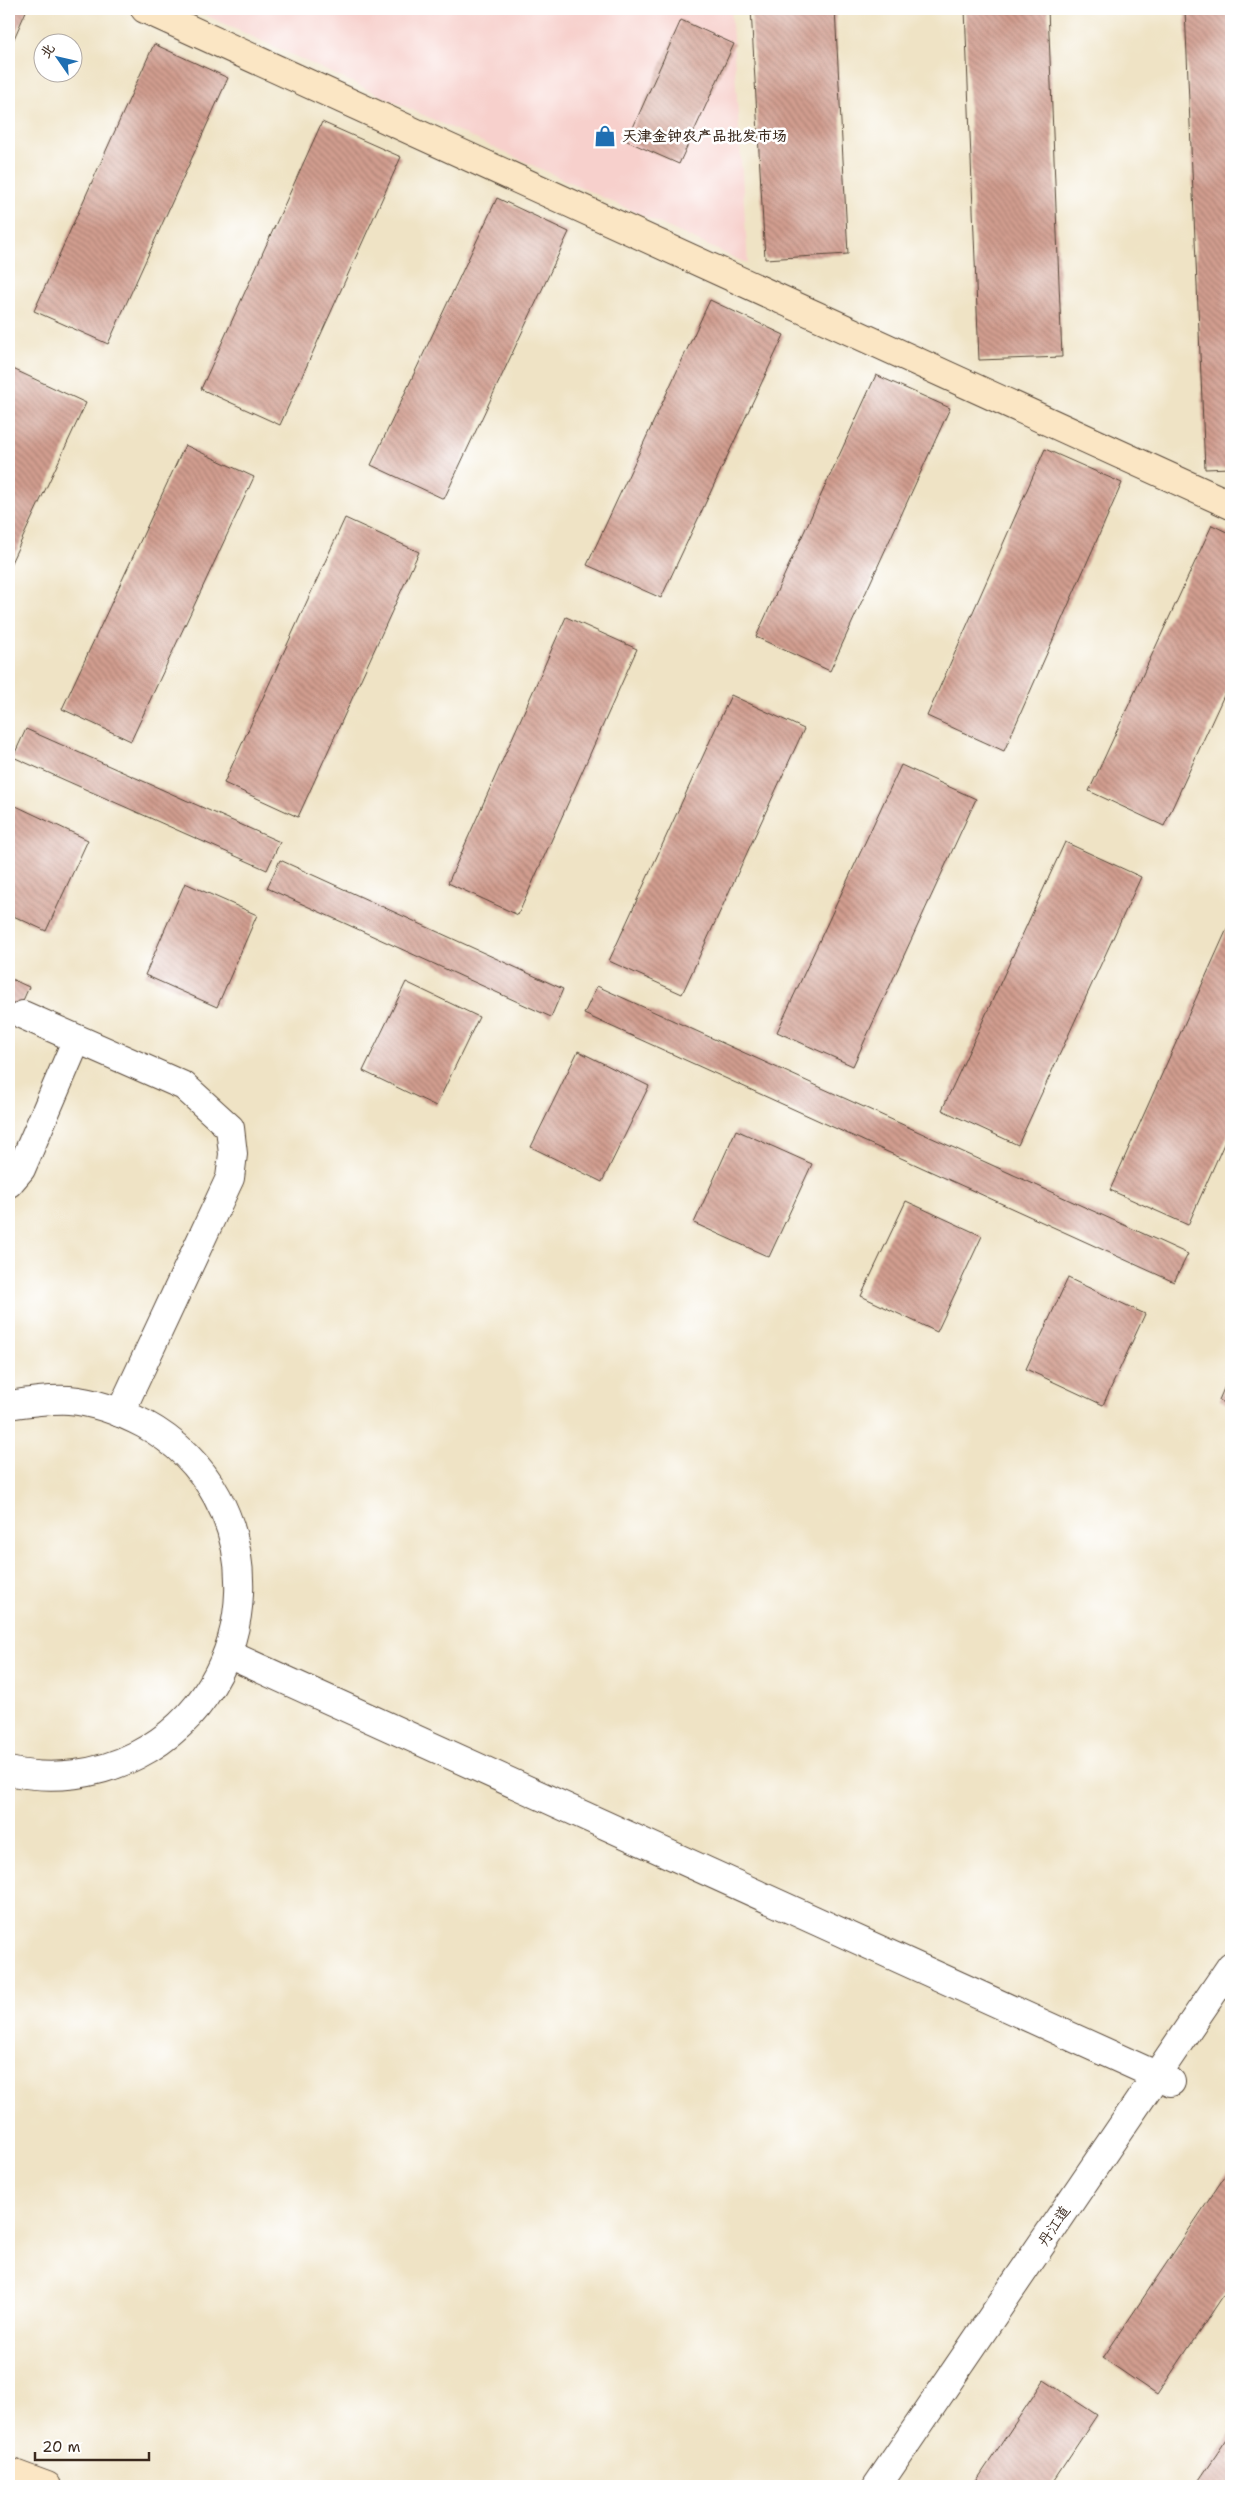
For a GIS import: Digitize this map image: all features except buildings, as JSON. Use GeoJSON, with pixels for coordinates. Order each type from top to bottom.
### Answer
{"type":"FeatureCollection","features":[{"type":"Feature","properties":{"kind":"street"},"geometry":{"type":"LineString","coordinates":[[145,9],[1231,505]]}},
{"type":"Feature","properties":{"kind":"street"},"geometry":{"type":"LineString","coordinates":[[22,1015],[184,1086],[230,1128],[233,1154],[230,1178],[120,1412]]}},
{"type":"Feature","properties":{"kind":"street"},"geometry":{"type":"LineString","coordinates":[[9,1183],[21,1169],[77,1039]]}},
{"type":"Feature","properties":{"kind":"street"},"geometry":{"type":"LineString","coordinates":[[9,1405],[39,1400],[70,1400],[120,1412],[156,1431],[180,1450],[201,1472],[218,1498],[227,1519],[238,1556],[240,1587],[238,1618],[228,1654],[211,1688],[198,1706],[166,1737],[147,1750],[120,1763],[85,1773],[40,1776],[9,1771]]}},
{"type":"Feature","properties":{"kind":"street"},"geometry":{"type":"LineString","coordinates":[[228,1654],[1164,2079]]}},
{"type":"Feature","properties":{"kind":"street","name":"丹江道"},"geometry":{"type":"LineString","coordinates":[[897,2486],[1164,2079],[1231,1966]]}},
{"type":"Feature","properties":{"kind":"street","name":"丹江道"},"geometry":{"type":"LineString","coordinates":[[877,2486],[1164,2079],[1231,1994]]}},
{"type":"Feature","properties":{"kind":"street"},"geometry":{"type":"LineString","coordinates":[[9,2472],[47,2486]]}},
{"type":"Feature","properties":{"kind":"shaded area","name":"天津金钟农产品批发市场"},"geometry":{"type":"Polygon","coordinates":[[[192,9],[731,9],[748,264],[192,9]]]}},
{"type":"Feature","properties":{"kind":"place","name":"天津金钟农产品批发市场"},"geometry":{"type":"Point","coordinates":[605,136]}}]}
